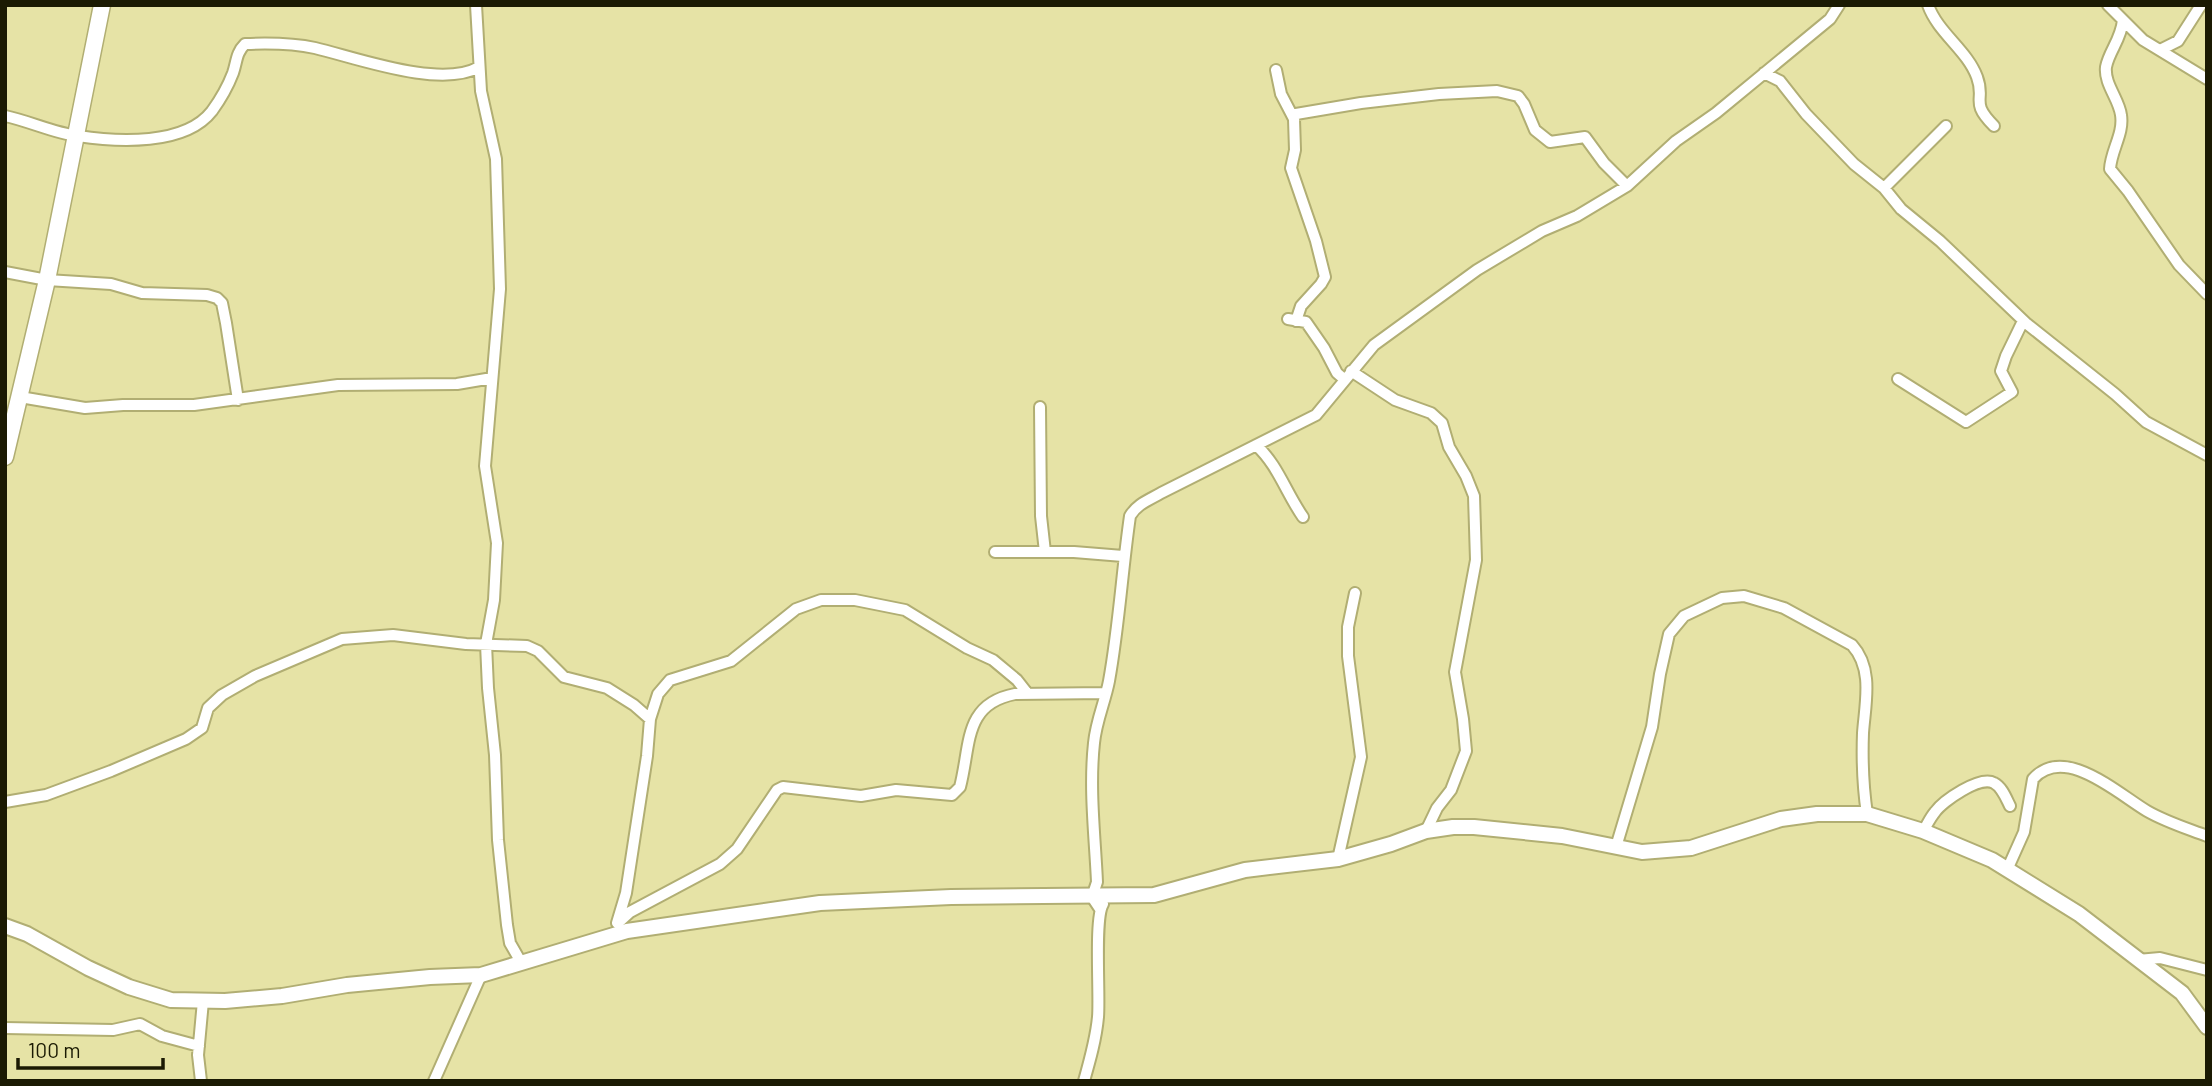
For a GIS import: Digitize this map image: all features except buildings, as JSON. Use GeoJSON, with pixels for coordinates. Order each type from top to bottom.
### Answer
{"type":"FeatureCollection","features":[{"type":"Feature","properties":{"kind":"main road"},"geometry":{"type":"LineString","coordinates":[[5,457],[47,279],[102,5]]}},
{"type":"Feature","properties":{"kind":"street"},"geometry":{"type":"LineString","coordinates":[[476,5],[479,67],[485,113],[496,159],[500,289],[485,466],[497,543],[494,600],[486,644],[498,840],[507,925],[510,943],[522,964]]}},
{"type":"Feature","properties":{"kind":"street"},"geometry":{"type":"LineString","coordinates":[[1084,1081],[1098,1019],[1100,900],[1093,789],[1094,745],[1119,611],[1123,556],[1130,516],[1138,506],[1317,415],[1374,345],[1477,270],[1542,231],[1585,212],[1628,186],[1676,141],[1716,113],[1830,19],[1839,5]]}},
{"type":"Feature","properties":{"kind":"street"},"geometry":{"type":"LineString","coordinates":[[1928,5],[1939,27],[1979,80],[1980,109],[1994,126]]}},
{"type":"Feature","properties":{"kind":"street"},"geometry":{"type":"LineString","coordinates":[[2108,5],[2135,33],[2207,79]]}},
{"type":"Feature","properties":{"kind":"street"},"geometry":{"type":"LineString","coordinates":[[2160,50],[2178,41],[2201,5]]}},
{"type":"Feature","properties":{"kind":"street"},"geometry":{"type":"LineString","coordinates":[[2123,20],[2122,34],[2106,67],[2107,79],[2122,120],[2110,169],[2179,265],[2207,294]]}},
{"type":"Feature","properties":{"kind":"street"},"geometry":{"type":"LineString","coordinates":[[5,116],[77,136],[155,139],[175,135],[193,127],[210,114],[232,74],[238,52],[245,44],[285,44],[314,48],[404,70],[449,75],[468,74],[479,67]]}},
{"type":"Feature","properties":{"kind":"street"},"geometry":{"type":"LineString","coordinates":[[1780,81],[1784,57]]}},
{"type":"Feature","properties":{"kind":"street"},"geometry":{"type":"LineString","coordinates":[[1276,70],[1281,94],[1294,119],[1295,150],[1291,168],[1325,277],[1292,320],[1306,322],[1337,373],[1347,375],[1395,400],[1431,412],[1442,423],[1449,447],[1474,496],[1476,561],[1455,672],[1464,719],[1466,751],[1451,790],[1437,808],[1426,831]]}},
{"type":"Feature","properties":{"kind":"street"},"geometry":{"type":"LineString","coordinates":[[1764,74],[1780,81],[1806,114],[1854,164],[1884,188],[1901,209],[1940,241],[2023,321],[2146,422],[2207,455]]}},
{"type":"Feature","properties":{"kind":"street"},"geometry":{"type":"LineString","coordinates":[[1294,119],[1297,114],[1361,103],[1438,94],[1497,91],[1518,96],[1535,131],[1550,142],[1586,137],[1604,163],[1628,186]]}},
{"type":"Feature","properties":{"kind":"street"},"geometry":{"type":"LineString","coordinates":[[1884,188],[1946,126]]}},
{"type":"Feature","properties":{"kind":"street"},"geometry":{"type":"LineString","coordinates":[[5,272],[47,279],[111,284],[142,293],[207,295],[217,298],[222,303],[238,400]]}},
{"type":"Feature","properties":{"kind":"street"},"geometry":{"type":"LineString","coordinates":[[1898,379],[1966,422],[1974,419],[2012,391],[2001,371],[2023,321]]}},
{"type":"Feature","properties":{"kind":"street"},"geometry":{"type":"LineString","coordinates":[[20,397],[85,408],[194,405],[338,386],[457,384],[492,378]]}},
{"type":"Feature","properties":{"kind":"street"},"geometry":{"type":"LineString","coordinates":[[1040,407],[1041,516],[1045,552]]}},
{"type":"Feature","properties":{"kind":"street"},"geometry":{"type":"LineString","coordinates":[[1256,445],[1270,457],[1289,496],[1303,517]]}},
{"type":"Feature","properties":{"kind":"street"},"geometry":{"type":"LineString","coordinates":[[995,552],[1074,552],[1123,556]]}},
{"type":"Feature","properties":{"kind":"street"},"geometry":{"type":"LineString","coordinates":[[1338,859],[1361,757],[1348,656],[1348,627],[1356,593]]}},
{"type":"Feature","properties":{"kind":"street"},"geometry":{"type":"LineString","coordinates":[[1616,847],[1653,727],[1669,634],[1684,616],[1722,598],[1734,596],[1784,608],[1859,651],[1866,674],[1863,776],[1867,814]]}},
{"type":"Feature","properties":{"kind":"street"},"geometry":{"type":"LineString","coordinates":[[617,923],[626,892],[647,756],[650,719],[658,694],[670,680],[731,661],[796,609],[821,600],[855,600],[905,610],[967,648],[993,660],[1017,680],[1028,694]]}},
{"type":"Feature","properties":{"kind":"street"},"geometry":{"type":"LineString","coordinates":[[5,802],[46,795],[186,739],[202,728],[208,708],[222,695],[255,676],[342,639],[393,635],[445,642],[527,646],[538,652],[564,677],[593,682],[607,688],[650,719]]}},
{"type":"Feature","properties":{"kind":"street"},"geometry":{"type":"LineString","coordinates":[[601,940],[630,912],[720,864],[737,849],[757,822],[768,801],[783,787],[861,796],[896,790],[952,795],[960,787],[975,717],[986,705],[1001,697],[1028,694],[1105,693]]}},
{"type":"Feature","properties":{"kind":"street"},"geometry":{"type":"LineString","coordinates":[[2007,870],[2024,832],[2033,779],[2051,766],[2064,766],[2085,773],[2147,811],[2207,836]]}},
{"type":"Feature","properties":{"kind":"street"},"geometry":{"type":"LineString","coordinates":[[1923,831],[1936,810],[1947,800],[1981,782],[1994,783],[2010,806]]}},
{"type":"Feature","properties":{"kind":"street"},"geometry":{"type":"LineString","coordinates":[[5,926],[129,987],[172,1000],[203,1001],[282,996],[347,985],[430,977],[481,975],[627,931],[820,903],[951,897],[1100,900],[1154,895],[1245,870],[1338,859],[1426,831],[1474,827],[1562,836],[1642,852],[1665,851],[1714,842],[1781,819],[1817,814],[1867,814],[1923,831],[1992,860],[2079,914],[2182,993],[2207,1027]]}},
{"type":"Feature","properties":{"kind":"street"},"geometry":{"type":"LineString","coordinates":[[2138,960],[2160,958],[2207,970]]}},
{"type":"Feature","properties":{"kind":"street"},"geometry":{"type":"LineString","coordinates":[[434,1081],[481,975]]}},
{"type":"Feature","properties":{"kind":"street"},"geometry":{"type":"LineString","coordinates":[[201,1081],[199,1046],[203,1001]]}},
{"type":"Feature","properties":{"kind":"street"},"geometry":{"type":"LineString","coordinates":[[5,1028],[113,1030],[140,1024],[162,1036],[199,1046]]}}]}
